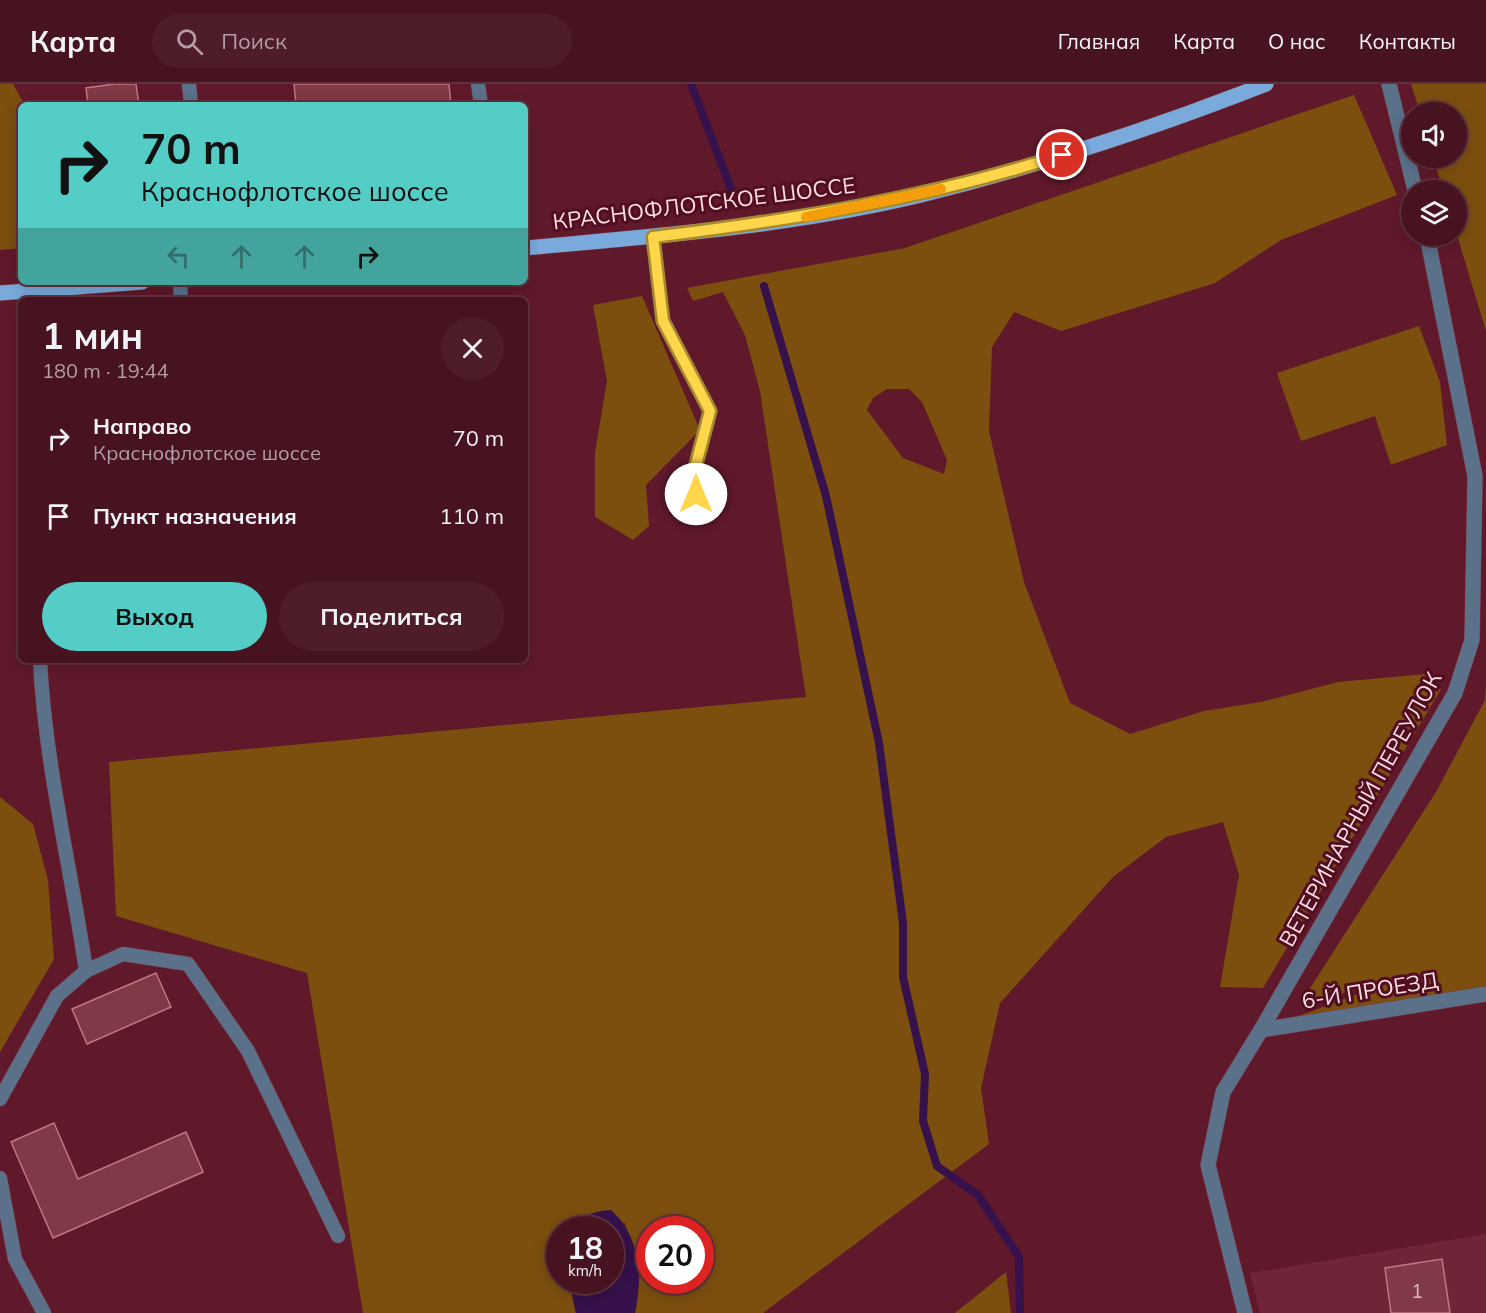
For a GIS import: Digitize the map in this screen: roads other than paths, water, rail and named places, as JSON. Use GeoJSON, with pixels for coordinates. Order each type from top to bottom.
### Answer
{"type":"FeatureCollection","features":[{"type":"Feature","properties":{"kind":"main road","name":"КРАСНОФЛОТСКОЕ ШОССЕ"},"geometry":{"type":"LineString","coordinates":[[528,248],[653,237],[792,219],[919,195],[1041,162],[1193,113],[1266,84]]}},
{"type":"Feature","properties":{"kind":"main road"},"geometry":{"type":"LineString","coordinates":[[0,294],[23,295],[115,285]]}},
{"type":"Feature","properties":{"kind":"street"},"geometry":{"type":"LineString","coordinates":[[1389,84],[1413,180]]}},
{"type":"Feature","properties":{"kind":"street","name":"ВЕТЕРИНАРНЫЙ ПЕРЕУЛОК"},"geometry":{"type":"LineString","coordinates":[[1245,1313],[1208,1166],[1223,1092],[1455,693],[1472,640],[1475,476],[1429,246]]}},
{"type":"Feature","properties":{"kind":"street","name":"6-Й ПРОЕЗД"},"geometry":{"type":"LineString","coordinates":[[1261,1030],[1486,994]]}},
{"type":"Feature","properties":{"kind":"lane"},"geometry":{"type":"LineString","coordinates":[[189,84],[191,102]]}},
{"type":"Feature","properties":{"kind":"lane"},"geometry":{"type":"LineString","coordinates":[[478,84],[481,102]]}},
{"type":"Feature","properties":{"kind":"lane"},"geometry":{"type":"LineString","coordinates":[[653,237],[663,321],[710,411],[694,472],[696,494]]}},
{"type":"Feature","properties":{"kind":"lane"},"geometry":{"type":"LineString","coordinates":[[40,663],[55,797],[73,882],[86,971]]}},
{"type":"Feature","properties":{"kind":"lane"},"geometry":{"type":"LineString","coordinates":[[0,1099],[57,996],[86,971],[123,954],[188,964],[248,1051],[338,1236]]}},
{"type":"Feature","properties":{"kind":"lane"},"geometry":{"type":"LineString","coordinates":[[0,1178],[15,1259],[44,1313]]}},
{"type":"Feature","properties":{"kind":"waterway"},"geometry":{"type":"LineString","coordinates":[[691,84],[733,194]]}},
{"type":"Feature","properties":{"kind":"waterway"},"geometry":{"type":"LineString","coordinates":[[764,286],[826,496],[879,743],[903,923],[903,977],[925,1074],[923,1121],[937,1166],[978,1195],[1019,1257],[1020,1313]]}}]}
